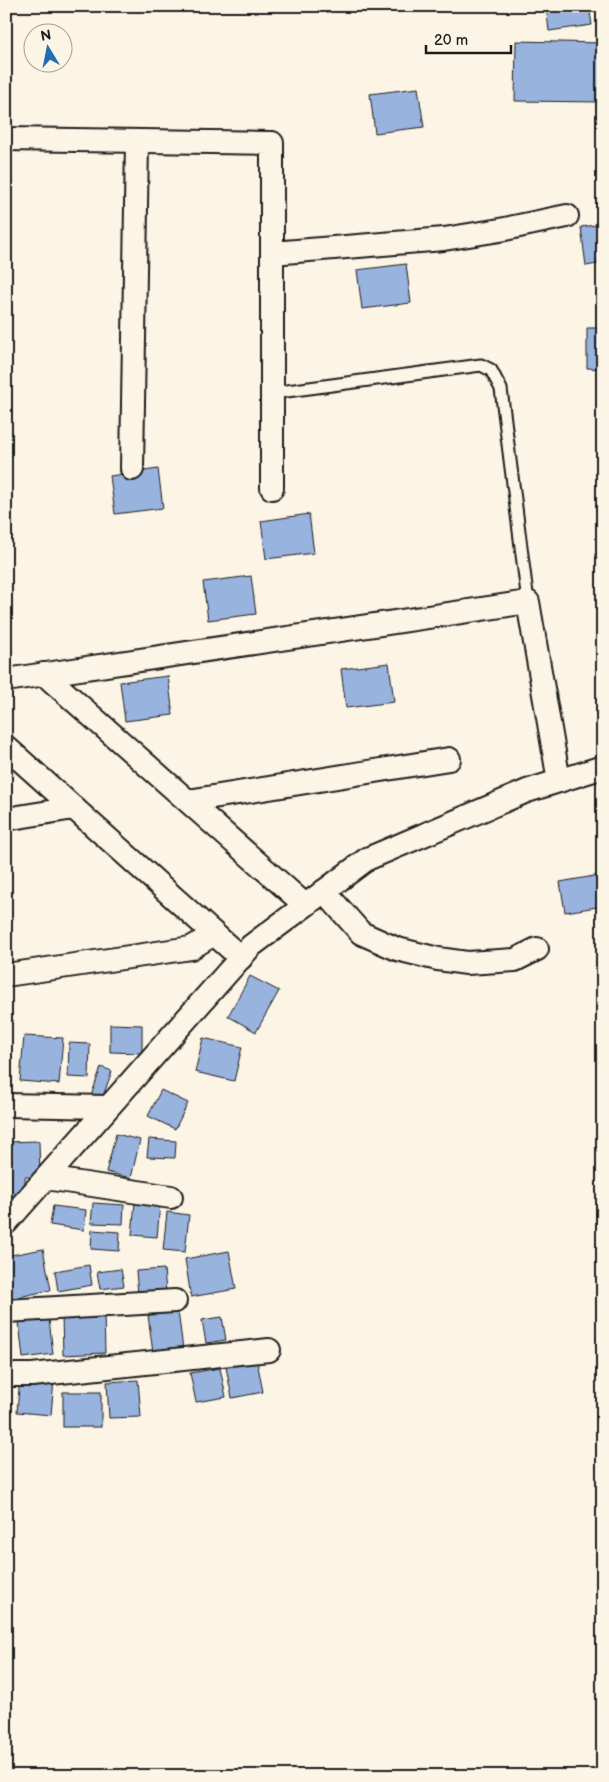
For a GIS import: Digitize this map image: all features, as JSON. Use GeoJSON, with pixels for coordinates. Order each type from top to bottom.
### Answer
{"type":"FeatureCollection","features":[{"type":"Feature","properties":{"kind":"street"},"geometry":{"type":"LineString","coordinates":[[6,139],[272,142],[272,488]]}},
{"type":"Feature","properties":{"kind":"street"},"geometry":{"type":"LineString","coordinates":[[132,469],[137,141]]}},
{"type":"Feature","properties":{"kind":"street"},"geometry":{"type":"LineString","coordinates":[[272,253],[444,238],[500,230],[567,216]]}},
{"type":"Feature","properties":{"kind":"street"},"geometry":{"type":"LineString","coordinates":[[6,680],[528,602],[559,781]]}},
{"type":"Feature","properties":{"kind":"street"},"geometry":{"type":"LineString","coordinates":[[44,674],[305,905]]}},
{"type":"Feature","properties":{"kind":"street"},"geometry":{"type":"LineString","coordinates":[[6,747],[240,958]]}},
{"type":"Feature","properties":{"kind":"street"},"geometry":{"type":"LineString","coordinates":[[188,802],[449,759]]}},
{"type":"Feature","properties":{"kind":"street"},"geometry":{"type":"LineString","coordinates":[[6,1223],[251,946],[367,859],[527,790],[603,767]]}},
{"type":"Feature","properties":{"kind":"street"},"geometry":{"type":"LineString","coordinates":[[6,819],[74,808]]}},
{"type":"Feature","properties":{"kind":"street"},"geometry":{"type":"LineString","coordinates":[[324,892],[361,933],[397,949],[438,960],[467,963],[515,960],[537,949]]}},
{"type":"Feature","properties":{"kind":"street"},"geometry":{"type":"LineString","coordinates":[[6,975],[191,948],[214,934]]}},
{"type":"Feature","properties":{"kind":"street"},"geometry":{"type":"LineString","coordinates":[[6,1105],[108,1107]]}},
{"type":"Feature","properties":{"kind":"street"},"geometry":{"type":"LineString","coordinates":[[46,1178],[171,1197]]}},
{"type":"Feature","properties":{"kind":"street"},"geometry":{"type":"LineString","coordinates":[[6,1311],[175,1301]]}},
{"type":"Feature","properties":{"kind":"street"},"geometry":{"type":"LineString","coordinates":[[6,1375],[32,1375],[269,1350]]}},
{"type":"Feature","properties":{"kind":"lane"},"geometry":{"type":"LineString","coordinates":[[272,393],[481,365],[492,370],[501,389],[528,602]]}},
{"type":"Feature","properties":{"kind":"building"},"geometry":{"type":"Polygon","coordinates":[[[546,6],[589,6],[592,25],[549,31],[546,6]]]}},
{"type":"Feature","properties":{"kind":"building"},"geometry":{"type":"Polygon","coordinates":[[[516,41],[603,43],[603,102],[515,101],[516,41]]]}},
{"type":"Feature","properties":{"kind":"building"},"geometry":{"type":"Polygon","coordinates":[[[418,88],[424,127],[375,133],[370,94],[418,88]]]}},
{"type":"Feature","properties":{"kind":"building"},"geometry":{"type":"Polygon","coordinates":[[[603,224],[603,263],[586,266],[581,227],[603,224]]]}},
{"type":"Feature","properties":{"kind":"building"},"geometry":{"type":"Polygon","coordinates":[[[406,264],[411,303],[362,309],[357,270],[406,264]]]}},
{"type":"Feature","properties":{"kind":"building"},"geometry":{"type":"Polygon","coordinates":[[[587,328],[603,328],[603,369],[587,368],[587,328]]]}},
{"type":"Feature","properties":{"kind":"building"},"geometry":{"type":"Polygon","coordinates":[[[158,469],[163,508],[115,514],[110,476],[158,469]]]}},
{"type":"Feature","properties":{"kind":"building"},"geometry":{"type":"Polygon","coordinates":[[[309,514],[314,553],[266,559],[261,521],[309,514]]]}},
{"type":"Feature","properties":{"kind":"building"},"geometry":{"type":"Polygon","coordinates":[[[251,576],[256,614],[208,620],[203,582],[251,576]]]}},
{"type":"Feature","properties":{"kind":"building"},"geometry":{"type":"Polygon","coordinates":[[[389,663],[394,702],[346,708],[341,669],[389,663]]]}},
{"type":"Feature","properties":{"kind":"building"},"geometry":{"type":"Polygon","coordinates":[[[168,676],[173,715],[125,721],[120,682],[168,676]]]}},
{"type":"Feature","properties":{"kind":"building"},"geometry":{"type":"Polygon","coordinates":[[[600,875],[603,906],[565,912],[560,882],[600,875]]]}},
{"type":"Feature","properties":{"kind":"building"},"geometry":{"type":"Polygon","coordinates":[[[250,976],[279,991],[256,1032],[228,1016],[250,976]]]}},
{"type":"Feature","properties":{"kind":"building"},"geometry":{"type":"Polygon","coordinates":[[[110,1024],[142,1025],[142,1053],[110,1052],[110,1024]]]}},
{"type":"Feature","properties":{"kind":"building"},"geometry":{"type":"Polygon","coordinates":[[[24,1036],[63,1038],[59,1084],[20,1081],[24,1036]]]}},
{"type":"Feature","properties":{"kind":"building"},"geometry":{"type":"Polygon","coordinates":[[[203,1038],[242,1047],[234,1081],[195,1072],[203,1038]]]}},
{"type":"Feature","properties":{"kind":"building"},"geometry":{"type":"Polygon","coordinates":[[[69,1043],[90,1044],[89,1078],[68,1077],[69,1043]]]}},
{"type":"Feature","properties":{"kind":"building"},"geometry":{"type":"Polygon","coordinates":[[[6,1053],[10,1053],[11,1078],[6,1079],[6,1053]]]}},
{"type":"Feature","properties":{"kind":"building"},"geometry":{"type":"Polygon","coordinates":[[[101,1067],[112,1071],[102,1099],[91,1096],[101,1067]]]}},
{"type":"Feature","properties":{"kind":"building"},"geometry":{"type":"Polygon","coordinates":[[[161,1090],[188,1103],[175,1129],[148,1116],[161,1090]]]}},
{"type":"Feature","properties":{"kind":"building"},"geometry":{"type":"Polygon","coordinates":[[[116,1134],[140,1140],[131,1178],[106,1172],[116,1134]]]}},
{"type":"Feature","properties":{"kind":"building"},"geometry":{"type":"Polygon","coordinates":[[[149,1139],[176,1141],[175,1158],[147,1157],[149,1139]]]}},
{"type":"Feature","properties":{"kind":"building"},"geometry":{"type":"Polygon","coordinates":[[[39,1141],[40,1177],[25,1177],[25,1198],[6,1199],[6,1142],[39,1141]]]}},
{"type":"Feature","properties":{"kind":"building"},"geometry":{"type":"Polygon","coordinates":[[[135,1202],[160,1205],[157,1237],[132,1235],[135,1202]]]}},
{"type":"Feature","properties":{"kind":"building"},"geometry":{"type":"Polygon","coordinates":[[[93,1203],[124,1205],[123,1224],[91,1223],[93,1203]]]}},
{"type":"Feature","properties":{"kind":"building"},"geometry":{"type":"Polygon","coordinates":[[[53,1206],[86,1210],[84,1230],[50,1225],[53,1206]]]}},
{"type":"Feature","properties":{"kind":"building"},"geometry":{"type":"Polygon","coordinates":[[[167,1212],[189,1215],[185,1252],[163,1250],[167,1212]]]}},
{"type":"Feature","properties":{"kind":"building"},"geometry":{"type":"Polygon","coordinates":[[[92,1230],[120,1232],[119,1251],[91,1249],[92,1230]]]}},
{"type":"Feature","properties":{"kind":"building"},"geometry":{"type":"Polygon","coordinates":[[[43,1249],[51,1290],[9,1299],[6,1288],[6,1256],[43,1249]]]}},
{"type":"Feature","properties":{"kind":"building"},"geometry":{"type":"Polygon","coordinates":[[[229,1251],[236,1289],[191,1297],[185,1259],[229,1251]]]}},
{"type":"Feature","properties":{"kind":"building"},"geometry":{"type":"Polygon","coordinates":[[[89,1265],[92,1285],[58,1291],[55,1271],[89,1265]]]}},
{"type":"Feature","properties":{"kind":"building"},"geometry":{"type":"Polygon","coordinates":[[[121,1269],[124,1286],[100,1289],[97,1272],[121,1269]]]}},
{"type":"Feature","properties":{"kind":"building"},"geometry":{"type":"Polygon","coordinates":[[[164,1269],[166,1292],[138,1294],[136,1271],[164,1269]]]}},
{"type":"Feature","properties":{"kind":"building"},"geometry":{"type":"Polygon","coordinates":[[[178,1311],[183,1349],[153,1353],[148,1315],[178,1311]]]}},
{"type":"Feature","properties":{"kind":"building"},"geometry":{"type":"Polygon","coordinates":[[[104,1313],[105,1353],[63,1355],[62,1315],[104,1313]]]}},
{"type":"Feature","properties":{"kind":"building"},"geometry":{"type":"Polygon","coordinates":[[[222,1317],[226,1340],[206,1343],[202,1320],[222,1317]]]}},
{"type":"Feature","properties":{"kind":"building"},"geometry":{"type":"Polygon","coordinates":[[[49,1319],[53,1354],[23,1358],[19,1322],[49,1319]]]}},
{"type":"Feature","properties":{"kind":"building"},"geometry":{"type":"Polygon","coordinates":[[[257,1361],[263,1392],[232,1398],[226,1367],[257,1361]]]}},
{"type":"Feature","properties":{"kind":"building"},"geometry":{"type":"Polygon","coordinates":[[[220,1368],[226,1397],[196,1402],[190,1373],[220,1368]]]}},
{"type":"Feature","properties":{"kind":"building"},"geometry":{"type":"Polygon","coordinates":[[[20,1377],[54,1380],[51,1415],[17,1412],[20,1377]]]}},
{"type":"Feature","properties":{"kind":"building"},"geometry":{"type":"Polygon","coordinates":[[[138,1380],[141,1417],[109,1418],[107,1382],[138,1380]]]}},
{"type":"Feature","properties":{"kind":"building"},"geometry":{"type":"Polygon","coordinates":[[[63,1392],[101,1392],[101,1427],[63,1427],[63,1392]]]}}]}
